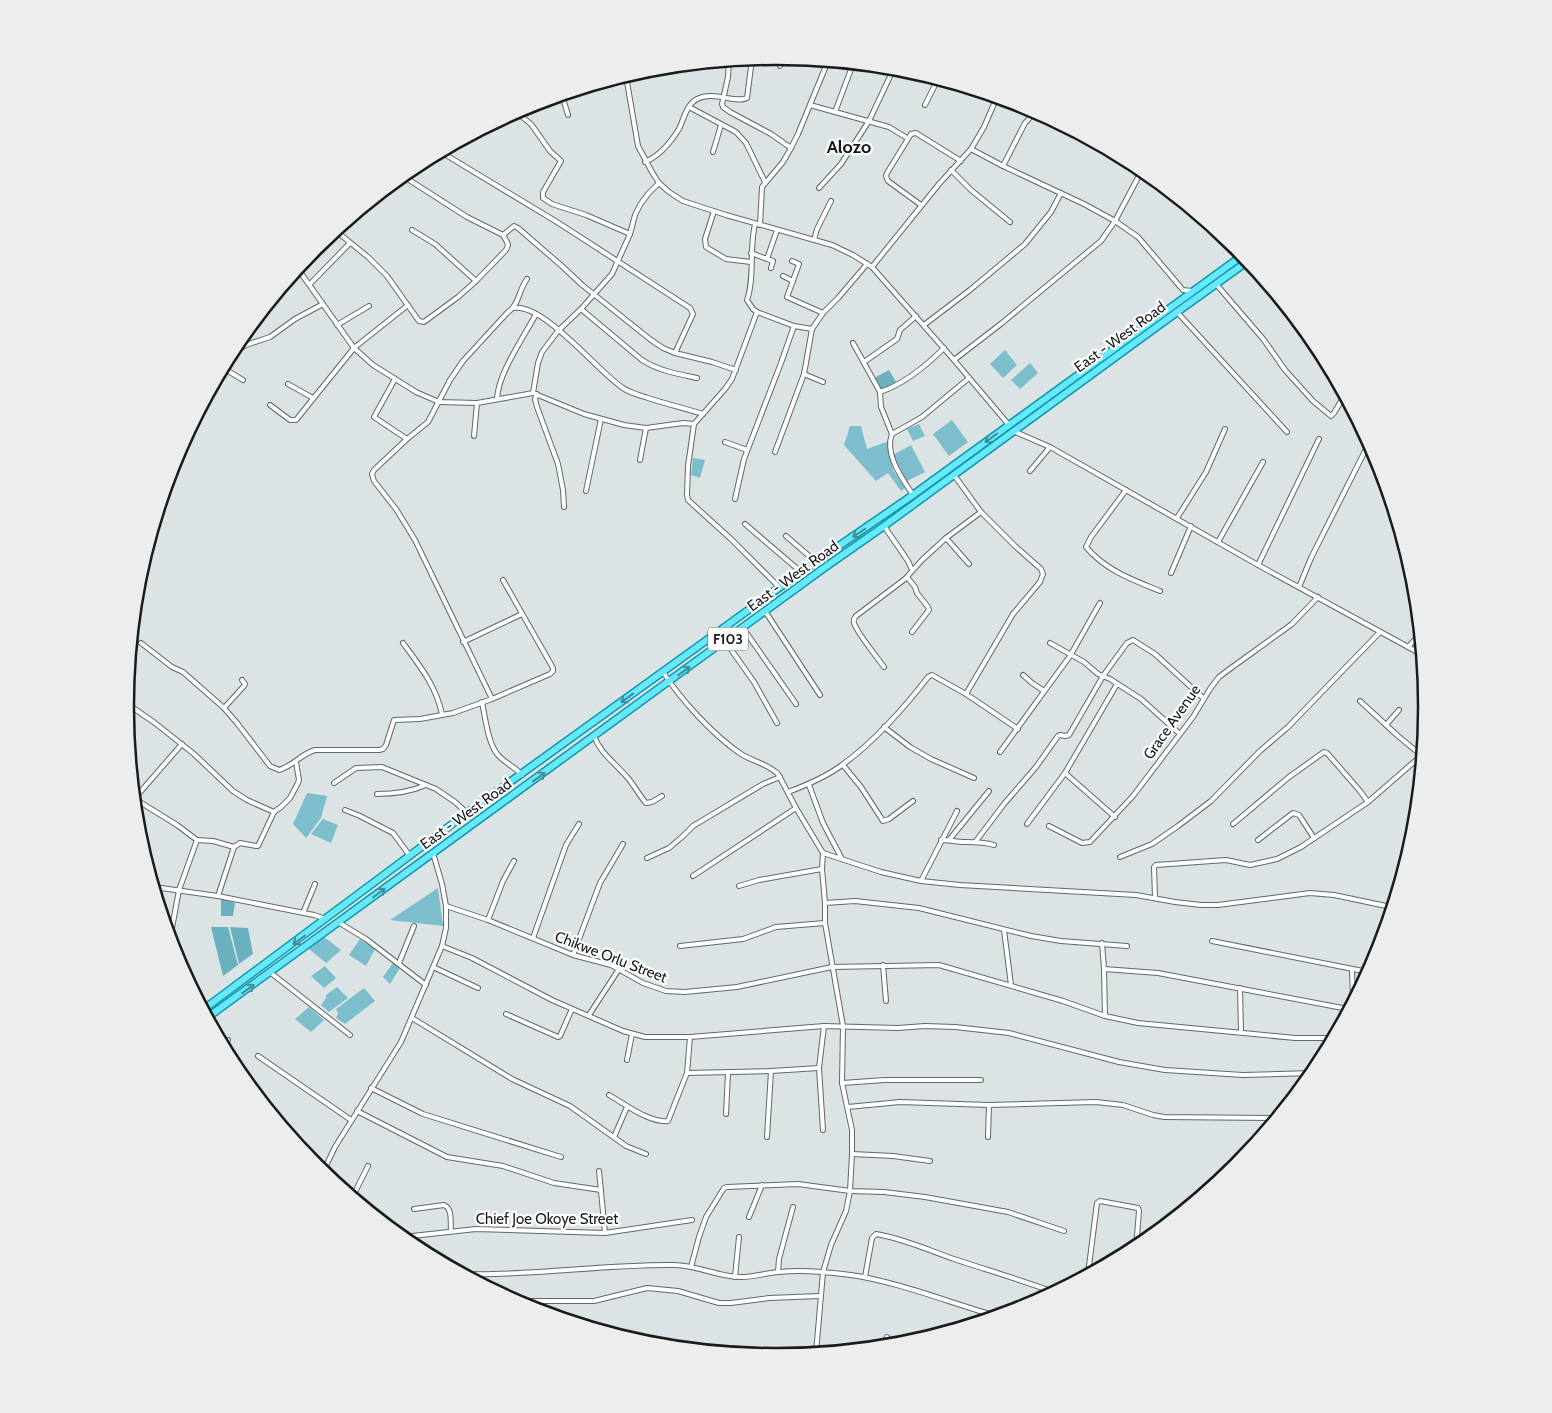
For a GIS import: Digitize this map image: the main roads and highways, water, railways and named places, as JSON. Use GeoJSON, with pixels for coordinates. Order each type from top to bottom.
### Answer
{"type":"FeatureCollection","features":[{"type":"Feature","properties":{"kind":"main road","name":"East - West Road"},"geometry":{"type":"LineString","coordinates":[[213,1013],[954,475],[1011,428],[1193,290],[1236,260]]}},
{"type":"Feature","properties":{"kind":"main road","name":"East - West Road"},"geometry":{"type":"LineString","coordinates":[[209,1005],[467,814],[801,572],[1011,428],[1241,266]]}},
{"type":"Feature","properties":{"kind":"district","name":"Alozo"},"geometry":{"type":"Point","coordinates":[849,147]}}]}
